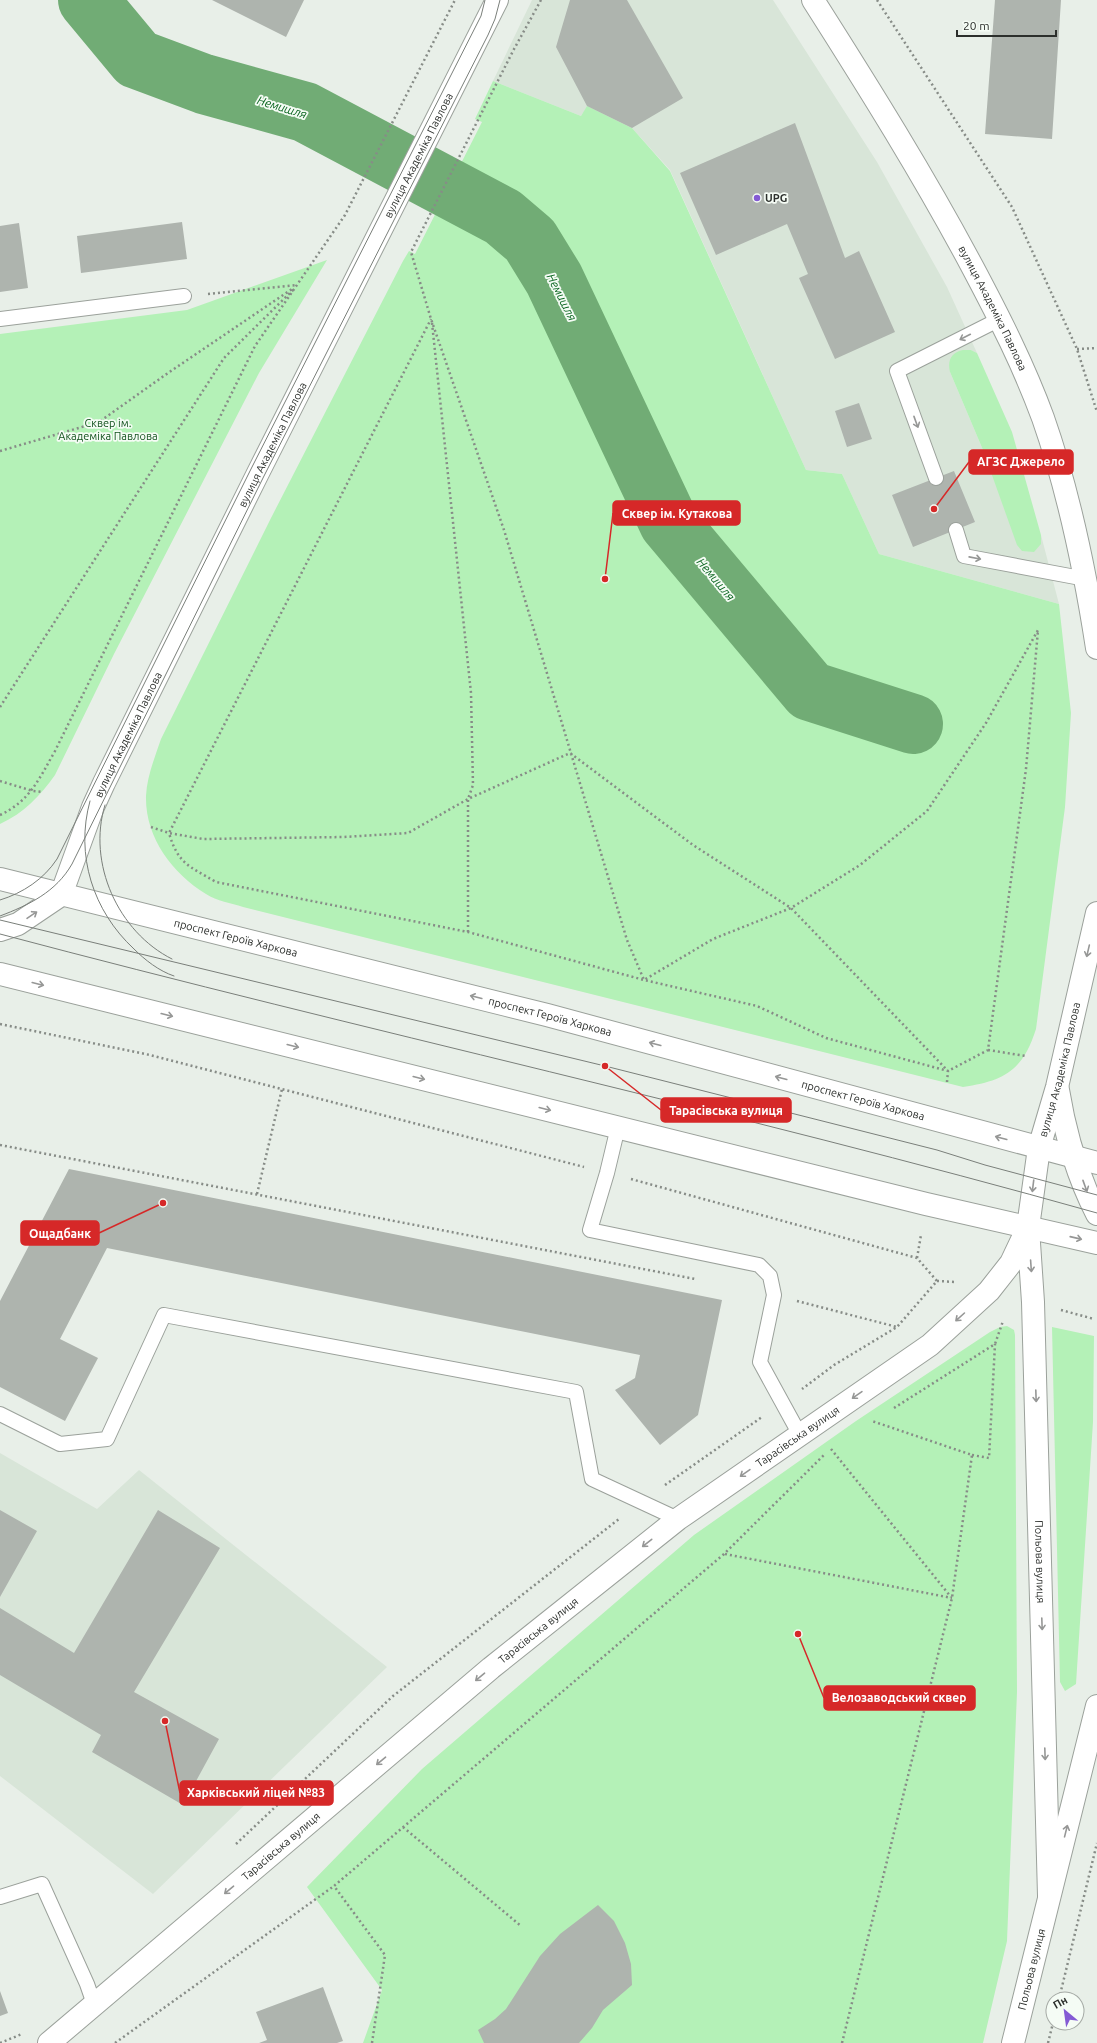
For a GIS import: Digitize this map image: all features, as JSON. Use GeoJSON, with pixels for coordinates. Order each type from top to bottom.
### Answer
{"type":"FeatureCollection","features":[{"type":"Feature","properties":{"kind":"main road","name":"вулиця Академіка Павлова"},"geometry":{"type":"LineString","coordinates":[[61,895],[93,807],[104,783],[258,473],[497,0]]}},
{"type":"Feature","properties":{"kind":"main road","name":"вулиця Академіка Павлова"},"geometry":{"type":"LineString","coordinates":[[813,0],[936,199],[1000,319],[1043,418],[1064,488],[1086,579],[1097,648]]}},
{"type":"Feature","properties":{"kind":"main road","name":"проспект Героїв Харкова"},"geometry":{"type":"LineString","coordinates":[[0,879],[547,1014],[1097,1163]]}},
{"type":"Feature","properties":{"kind":"main road"},"geometry":{"type":"LineString","coordinates":[[0,930],[18,924],[61,895]]}},
{"type":"Feature","properties":{"kind":"main road","name":"вулиця Академіка Павлова"},"geometry":{"type":"LineString","coordinates":[[1028,1227],[1039,1148],[1057,1087],[1097,914]]}},
{"type":"Feature","properties":{"kind":"main road"},"geometry":{"type":"LineString","coordinates":[[0,974],[913,1201],[1097,1243]]}},
{"type":"Feature","properties":{"kind":"main road"},"geometry":{"type":"LineString","coordinates":[[1057,1087],[1065,1131],[1097,1214]]}},
{"type":"Feature","properties":{"kind":"main road","name":"Тарасівська вулиця"},"geometry":{"type":"LineString","coordinates":[[49,2043],[491,1668],[678,1519],[930,1345],[989,1291],[1011,1263],[1028,1227]]}},
{"type":"Feature","properties":{"kind":"main road","name":"Польова вулиця"},"geometry":{"type":"LineString","coordinates":[[1028,1227],[1033,1302],[1049,1896]]}},
{"type":"Feature","properties":{"kind":"main road","name":"Польова вулиця"},"geometry":{"type":"LineString","coordinates":[[1014,2043],[1097,1706]]}},
{"type":"Feature","properties":{"kind":"lane"},"geometry":{"type":"LineString","coordinates":[[0,319],[184,296]]}},
{"type":"Feature","properties":{"kind":"lane"},"geometry":{"type":"LineString","coordinates":[[936,478],[897,371],[1000,319]]}},
{"type":"Feature","properties":{"kind":"lane"},"geometry":{"type":"LineString","coordinates":[[956,530],[964,556],[1086,579]]}},
{"type":"Feature","properties":{"kind":"lane"},"geometry":{"type":"LineString","coordinates":[[618,1127],[607,1173],[590,1230],[759,1265],[770,1276],[774,1295],[760,1362],[800,1435]]}},
{"type":"Feature","properties":{"kind":"lane"},"geometry":{"type":"LineString","coordinates":[[0,1414],[60,1444],[107,1438],[164,1315],[576,1392],[592,1479],[678,1519]]}},
{"type":"Feature","properties":{"kind":"lane"},"geometry":{"type":"LineString","coordinates":[[0,1898],[42,1884],[87,1984],[94,2004]]}},
{"type":"Feature","properties":{"kind":"path"},"geometry":{"type":"LineString","coordinates":[[0,815],[20,803],[33,791],[55,751],[255,346],[345,216],[455,0]]}},
{"type":"Feature","properties":{"kind":"path"},"geometry":{"type":"LineString","coordinates":[[541,0],[411,252],[432,319],[504,530],[627,940],[644,980]]}},
{"type":"Feature","properties":{"kind":"path"},"geometry":{"type":"LineString","coordinates":[[877,0],[1012,207],[1077,349],[1097,412]]}},
{"type":"Feature","properties":{"kind":"path"},"geometry":{"type":"LineString","coordinates":[[184,296],[298,285]]}},
{"type":"Feature","properties":{"kind":"path"},"geometry":{"type":"LineString","coordinates":[[0,451],[99,422],[168,373],[298,285]]}},
{"type":"Feature","properties":{"kind":"path"},"geometry":{"type":"LineString","coordinates":[[0,707],[224,358],[298,285]]}},
{"type":"Feature","properties":{"kind":"path"},"geometry":{"type":"LineString","coordinates":[[432,319],[471,693],[473,784],[468,799],[468,932]]}},
{"type":"Feature","properties":{"kind":"path"},"geometry":{"type":"LineString","coordinates":[[432,319],[169,833],[174,849],[184,864],[216,882],[468,932],[644,980],[757,1006],[826,1038],[948,1071],[988,1050],[1026,1056]]}},
{"type":"Feature","properties":{"kind":"path"},"geometry":{"type":"LineString","coordinates":[[1077,349],[1097,348]]}},
{"type":"Feature","properties":{"kind":"path"},"geometry":{"type":"LineString","coordinates":[[644,980],[713,939],[791,908],[860,865],[926,811],[986,723],[1038,630],[1026,770],[988,1050]]}},
{"type":"Feature","properties":{"kind":"path"},"geometry":{"type":"LineString","coordinates":[[151,827],[169,833],[203,839],[344,837],[408,833],[468,799],[570,753]]}},
{"type":"Feature","properties":{"kind":"path"},"geometry":{"type":"LineString","coordinates":[[570,753],[693,845],[791,908],[948,1071],[947,1082]]}},
{"type":"Feature","properties":{"kind":"path"},"geometry":{"type":"LineString","coordinates":[[0,781],[33,791],[43,792]]}},
{"type":"Feature","properties":{"kind":"path"},"geometry":{"type":"LineString","coordinates":[[0,1024],[126,1049],[607,1173],[917,1258],[937,1281],[962,1282]]}},
{"type":"Feature","properties":{"kind":"path"},"geometry":{"type":"LineString","coordinates":[[257,1194],[282,1089]]}},
{"type":"Feature","properties":{"kind":"path"},"geometry":{"type":"LineString","coordinates":[[0,1145],[696,1279]]}},
{"type":"Feature","properties":{"kind":"path"},"geometry":{"type":"LineString","coordinates":[[917,1258],[920,1235]]}},
{"type":"Feature","properties":{"kind":"path"},"geometry":{"type":"LineString","coordinates":[[774,1295],[897,1327],[937,1281]]}},
{"type":"Feature","properties":{"kind":"path"},"geometry":{"type":"LineString","coordinates":[[1060,1309],[1094,1318]]}},
{"type":"Feature","properties":{"kind":"path"},"geometry":{"type":"LineString","coordinates":[[872,1421],[972,1455],[989,1458],[996,1344]]}},
{"type":"Feature","properties":{"kind":"path"},"geometry":{"type":"LineString","coordinates":[[115,2043],[334,1886],[724,1554],[831,1448],[952,1598]]}},
{"type":"Feature","properties":{"kind":"path"},"geometry":{"type":"LineString","coordinates":[[842,2043],[952,1598],[972,1455]]}},
{"type":"Feature","properties":{"kind":"path"},"geometry":{"type":"LineString","coordinates":[[724,1554],[952,1598]]}},
{"type":"Feature","properties":{"kind":"path"},"geometry":{"type":"LineString","coordinates":[[403,1827],[521,1926]]}},
{"type":"Feature","properties":{"kind":"path"},"geometry":{"type":"LineString","coordinates":[[1061,1991],[1097,1843]]}},
{"type":"Feature","properties":{"kind":"path"},"geometry":{"type":"LineString","coordinates":[[334,1886],[385,1955],[372,2043]]}},
{"type":"Feature","properties":{"kind":"path"},"geometry":{"type":"LineString","coordinates":[[1048,2043],[1051,2031]]}},
{"type":"Feature","properties":{"kind":"shaded area"},"geometry":{"type":"Polygon","coordinates":[[[532,0],[773,0],[877,162],[947,287],[977,353],[971,350],[950,372],[983,450],[1041,544],[1041,535],[1059,604],[879,554],[842,474],[806,470],[670,170],[632,128],[587,107],[581,116],[493,81],[532,0]]]}},
{"type":"Feature","properties":{"kind":"shaded area"},"geometry":{"type":"Polygon","coordinates":[[[0,1453],[97,1509],[139,1470],[387,1667],[153,1894],[0,1776],[0,1453]]]}},
{"type":"Feature","properties":{"kind":"green space"},"geometry":{"type":"Polygon","coordinates":[[[493,81],[581,116],[587,106],[632,128],[670,171],[806,470],[842,474],[879,554],[1059,604],[1071,713],[1065,807],[1036,1029],[1025,1055],[1018,1064],[1001,1077],[963,1087],[224,902],[206,894],[182,876],[172,865],[156,839],[150,826],[146,796],[150,774],[161,739],[271,518],[403,261],[409,251],[415,254],[482,122],[475,119],[493,81]]]}},
{"type":"Feature","properties":{"kind":"green space","name":"Сквер ім. Академіка Павлова"},"geometry":{"type":"Polygon","coordinates":[[[327,260],[259,373],[114,654],[55,775],[31,803],[17,815],[0,824],[0,334],[187,310],[327,260]]]}},
{"type":"Feature","properties":{"kind":"green space"},"geometry":{"type":"Polygon","coordinates":[[[963,350],[971,350],[977,353],[1012,432],[1041,535],[1041,544],[1034,552],[1022,551],[1017,545],[983,450],[950,372],[949,364],[951,357],[963,350]]]}},
{"type":"Feature","properties":{"kind":"green space"},"geometry":{"type":"Polygon","coordinates":[[[1007,1326],[1014,1330],[1015,1335],[1017,1692],[1007,1941],[983,2043],[363,2043],[382,1990],[307,1887],[422,1769],[694,1535],[856,1421],[990,1332],[1000,1327],[1007,1326]]]}},
{"type":"Feature","properties":{"kind":"green space"},"geometry":{"type":"Polygon","coordinates":[[[1052,1327],[1094,1336],[1093,1422],[1076,1684],[1065,1691],[1060,1682],[1052,1327]]]}},
{"type":"Feature","properties":{"kind":"building"},"geometry":{"type":"Polygon","coordinates":[[[212,0],[304,0],[286,37],[212,0]]]}},
{"type":"Feature","properties":{"kind":"building"},"geometry":{"type":"Polygon","coordinates":[[[570,0],[627,0],[683,98],[632,128],[587,106],[556,47],[570,0]]]}},
{"type":"Feature","properties":{"kind":"building"},"geometry":{"type":"Polygon","coordinates":[[[995,0],[1061,0],[1052,139],[985,134],[995,0]]]}},
{"type":"Feature","properties":{"kind":"building","name":"UPG"},"geometry":{"type":"Polygon","coordinates":[[[795,123],[845,258],[859,251],[895,332],[835,359],[799,278],[808,274],[787,224],[716,255],[680,173],[795,123]]]}},
{"type":"Feature","properties":{"kind":"building"},"geometry":{"type":"Polygon","coordinates":[[[182,222],[187,259],[81,273],[77,236],[182,222]]]}},
{"type":"Feature","properties":{"kind":"building"},"geometry":{"type":"Polygon","coordinates":[[[19,223],[28,288],[0,292],[0,226],[19,223]]]}},
{"type":"Feature","properties":{"kind":"building"},"geometry":{"type":"Polygon","coordinates":[[[859,403],[872,439],[847,447],[835,411],[859,403]]]}},
{"type":"Feature","properties":{"kind":"building"},"geometry":{"type":"Polygon","coordinates":[[[954,471],[975,522],[913,547],[892,495],[954,471]]]}},
{"type":"Feature","properties":{"kind":"building"},"geometry":{"type":"Polygon","coordinates":[[[69,1169],[722,1300],[698,1415],[660,1445],[615,1390],[635,1378],[640,1355],[107,1248],[60,1339],[98,1358],[65,1421],[0,1387],[0,1301],[69,1169]]]}},
{"type":"Feature","properties":{"kind":"building"},"geometry":{"type":"Polygon","coordinates":[[[0,1510],[37,1531],[0,1597],[0,1510]]]}},
{"type":"Feature","properties":{"kind":"building"},"geometry":{"type":"Polygon","coordinates":[[[158,1510],[220,1548],[134,1692],[219,1739],[183,1805],[92,1752],[101,1735],[0,1675],[0,1608],[74,1653],[158,1510]]]}},
{"type":"Feature","properties":{"kind":"building"},"geometry":{"type":"Polygon","coordinates":[[[598,1905],[614,1921],[625,1943],[631,1964],[632,1985],[603,2010],[592,2028],[579,2043],[484,2043],[478,2030],[495,2019],[506,2009],[540,1956],[560,1934],[598,1905]]]}},
{"type":"Feature","properties":{"kind":"building"},"geometry":{"type":"Polygon","coordinates":[[[323,1987],[343,2041],[337,2043],[259,2043],[267,2040],[256,2012],[323,1987]]]}},
{"type":"Feature","properties":{"kind":"building"},"geometry":{"type":"Polygon","coordinates":[[[0,1991],[8,2013],[0,2016],[0,1991]]]}},
{"type":"Feature","properties":{"kind":"waterway","name":"Немишля"},"geometry":{"type":"LineString","coordinates":[[88,0],[137,59],[204,84],[305,112],[503,217],[530,240],[554,279],[669,523],[810,691],[913,724]]}},
{"type":"Feature","properties":{"kind":"tram line"},"geometry":{"type":"LineString","coordinates":[[0,900],[25,889],[39,879],[57,859],[251,469],[481,16],[485,0]]}},
{"type":"Feature","properties":{"kind":"tram line"},"geometry":{"type":"LineString","coordinates":[[0,916],[31,902],[50,890],[66,874],[72,864],[264,476],[488,35],[495,19],[500,0]]}},
{"type":"Feature","properties":{"kind":"tram line"},"geometry":{"type":"LineString","coordinates":[[90,801],[86,821],[85,842],[91,881],[98,900],[120,934],[134,949],[152,965],[174,976]]}},
{"type":"Feature","properties":{"kind":"tram line"},"geometry":{"type":"LineString","coordinates":[[105,805],[100,827],[100,850],[104,872],[112,894],[122,914],[136,932],[153,947],[172,959]]}},
{"type":"Feature","properties":{"kind":"tram line"},"geometry":{"type":"LineString","coordinates":[[0,920],[605,1066],[937,1150],[985,1165],[1097,1195]]}},
{"type":"Feature","properties":{"kind":"tram line"},"geometry":{"type":"LineString","coordinates":[[0,934],[137,970],[687,1105],[1097,1213]]}},
{"type":"Feature","properties":{"kind":"place","name":"UPG"},"geometry":{"type":"Point","coordinates":[757,198]}},
{"type":"Feature","properties":{"kind":"place","name":"АГЗС Джерело"},"geometry":{"type":"Point","coordinates":[934,509]}},
{"type":"Feature","properties":{"kind":"place","name":"Сквер ім. Кутакова"},"geometry":{"type":"Point","coordinates":[605,579]}},
{"type":"Feature","properties":{"kind":"place","name":"Тарасівська вулиця"},"geometry":{"type":"Point","coordinates":[605,1066]}},
{"type":"Feature","properties":{"kind":"place","name":"Ощадбанк"},"geometry":{"type":"Point","coordinates":[163,1203]}},
{"type":"Feature","properties":{"kind":"place","name":"Велозаводський сквер"},"geometry":{"type":"Point","coordinates":[798,1634]}},
{"type":"Feature","properties":{"kind":"place","name":"Харківський ліцей №83"},"geometry":{"type":"Point","coordinates":[165,1721]}}]}
